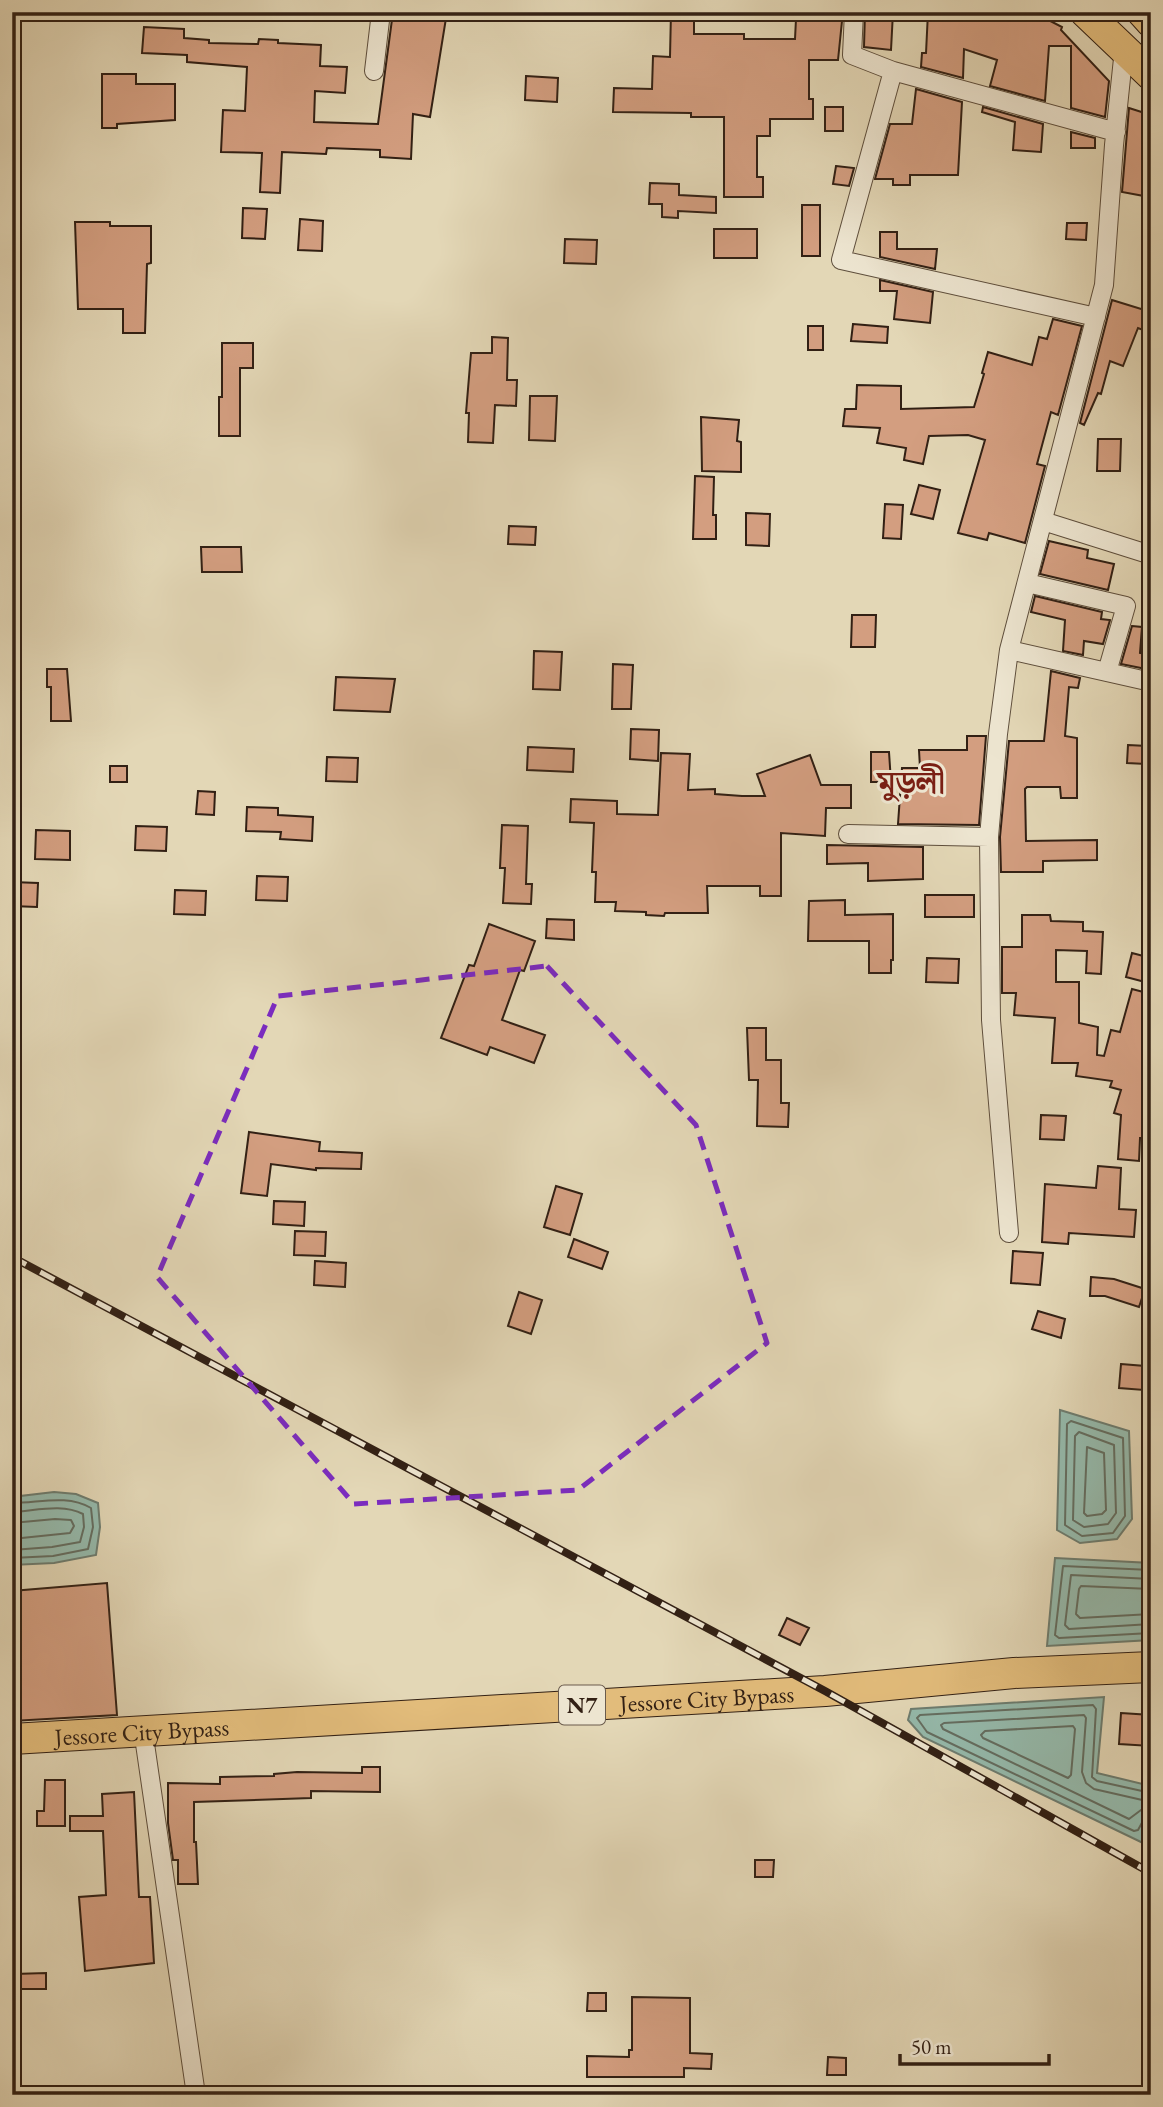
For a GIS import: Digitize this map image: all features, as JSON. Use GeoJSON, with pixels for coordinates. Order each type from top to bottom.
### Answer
{"type":"FeatureCollection","features":[{"type":"Feature","properties":{"kind":"highway"},"geometry":{"type":"LineString","coordinates":[[1085,12],[1151,75]]}},
{"type":"Feature","properties":{"kind":"highway"},"geometry":{"type":"LineString","coordinates":[[1142,12],[1151,22]]}},
{"type":"Feature","properties":{"kind":"highway","name":"Jessore City Bypass"},"geometry":{"type":"LineString","coordinates":[[12,1739],[811,1692],[1014,1673],[1151,1667]]}},
{"type":"Feature","properties":{"kind":"street"},"geometry":{"type":"LineString","coordinates":[[374,71],[381,12]]}},
{"type":"Feature","properties":{"kind":"street"},"geometry":{"type":"LineString","coordinates":[[854,12],[852,55],[893,71],[1116,132]]}},
{"type":"Feature","properties":{"kind":"street"},"geometry":{"type":"LineString","coordinates":[[1009,1233],[991,1020],[989,837],[998,734],[1009,650],[1104,285],[1124,49]]}},
{"type":"Feature","properties":{"kind":"street"},"geometry":{"type":"LineString","coordinates":[[893,71],[841,260],[1096,317]]}},
{"type":"Feature","properties":{"kind":"street"},"geometry":{"type":"LineString","coordinates":[[1043,521],[1151,555]]}},
{"type":"Feature","properties":{"kind":"street"},"geometry":{"type":"LineString","coordinates":[[1027,583],[1126,606],[1107,672]]}},
{"type":"Feature","properties":{"kind":"street"},"geometry":{"type":"LineString","coordinates":[[1009,650],[1151,682]]}},
{"type":"Feature","properties":{"kind":"street"},"geometry":{"type":"LineString","coordinates":[[848,834],[989,837]]}},
{"type":"Feature","properties":{"kind":"street"},"geometry":{"type":"LineString","coordinates":[[143,1730],[196,2095]]}},
{"type":"Feature","properties":{"kind":"highlighted area"},"geometry":{"type":"Polygon","coordinates":[[[547,966],[696,1125],[767,1343],[578,1490],[354,1504],[157,1277],[278,996],[547,966]]]}},
{"type":"Feature","properties":{"kind":"water"},"geometry":{"type":"Polygon","coordinates":[[[1060,1410],[1129,1431],[1132,1519],[1117,1539],[1080,1543],[1057,1530],[1060,1410]]]}},
{"type":"Feature","properties":{"kind":"water"},"geometry":{"type":"Polygon","coordinates":[[[54,1492],[76,1494],[98,1503],[100,1527],[96,1555],[54,1563],[12,1565],[12,1497],[54,1492]]]}},
{"type":"Feature","properties":{"kind":"water"},"geometry":{"type":"Polygon","coordinates":[[[1055,1558],[1151,1563],[1151,1640],[1047,1646],[1055,1558]]]}},
{"type":"Feature","properties":{"kind":"water"},"geometry":{"type":"Polygon","coordinates":[[[1104,1697],[1097,1773],[1151,1786],[1151,1813],[1143,1843],[923,1737],[908,1720],[911,1709],[1104,1697]]]}},
{"type":"Feature","properties":{"kind":"building"},"geometry":{"type":"Polygon","coordinates":[[[393,12],[447,12],[430,117],[413,114],[411,159],[380,157],[380,150],[327,148],[326,154],[282,152],[280,193],[260,192],[262,153],[221,152],[223,110],[245,111],[247,67],[187,62],[187,55],[142,53],[144,27],[184,29],[184,38],[209,40],[209,43],[258,44],[259,39],[278,40],[278,43],[321,45],[320,66],[347,67],[345,93],[315,91],[314,122],[378,124],[393,12]]]}},
{"type":"Feature","properties":{"kind":"building"},"geometry":{"type":"Polygon","coordinates":[[[671,12],[694,12],[694,34],[744,34],[744,39],[795,39],[796,19],[842,21],[838,60],[809,60],[809,99],[813,99],[813,119],[770,119],[770,136],[757,136],[757,177],[763,177],[763,197],[724,197],[724,117],[691,117],[691,113],[613,112],[614,88],[652,89],[653,56],[670,57],[671,12]]]}},
{"type":"Feature","properties":{"kind":"building"},"geometry":{"type":"Polygon","coordinates":[[[865,12],[893,12],[891,50],[864,47],[865,12]]]}},
{"type":"Feature","properties":{"kind":"building"},"geometry":{"type":"Polygon","coordinates":[[[928,12],[989,14],[1014,20],[1017,12],[1033,12],[1062,27],[1061,30],[1109,81],[1105,117],[1071,108],[1071,46],[1049,46],[1045,101],[990,86],[997,60],[964,49],[963,78],[921,67],[922,53],[926,53],[928,12]]]}},
{"type":"Feature","properties":{"kind":"building"},"geometry":{"type":"Polygon","coordinates":[[[102,74],[136,74],[136,84],[175,84],[175,120],[117,124],[117,128],[102,128],[102,74]]]}},
{"type":"Feature","properties":{"kind":"building"},"geometry":{"type":"Polygon","coordinates":[[[526,76],[558,78],[557,102],[525,100],[526,76]]]}},
{"type":"Feature","properties":{"kind":"building"},"geometry":{"type":"Polygon","coordinates":[[[916,89],[962,102],[958,175],[910,175],[910,185],[893,185],[893,179],[875,179],[890,124],[912,124],[916,89]]]}},
{"type":"Feature","properties":{"kind":"building"},"geometry":{"type":"Polygon","coordinates":[[[825,107],[843,107],[843,131],[825,131],[825,107]]]}},
{"type":"Feature","properties":{"kind":"building"},"geometry":{"type":"Polygon","coordinates":[[[983,107],[1043,124],[1041,152],[1013,150],[1015,122],[982,112],[983,107]]]}},
{"type":"Feature","properties":{"kind":"building"},"geometry":{"type":"Polygon","coordinates":[[[1129,108],[1151,115],[1151,163],[1144,196],[1122,192],[1129,108]]]}},
{"type":"Feature","properties":{"kind":"building"},"geometry":{"type":"Polygon","coordinates":[[[1071,132],[1095,138],[1095,148],[1071,148],[1071,132]]]}},
{"type":"Feature","properties":{"kind":"building"},"geometry":{"type":"Polygon","coordinates":[[[836,166],[854,168],[849,186],[833,184],[836,166]]]}},
{"type":"Feature","properties":{"kind":"building"},"geometry":{"type":"Polygon","coordinates":[[[650,183],[679,184],[679,195],[716,197],[716,213],[678,211],[678,218],[662,217],[662,204],[649,204],[650,183]]]}},
{"type":"Feature","properties":{"kind":"building"},"geometry":{"type":"Polygon","coordinates":[[[802,205],[820,205],[820,256],[802,256],[802,205]]]}},
{"type":"Feature","properties":{"kind":"building"},"geometry":{"type":"Polygon","coordinates":[[[243,208],[267,209],[265,239],[242,238],[243,208]]]}},
{"type":"Feature","properties":{"kind":"building"},"geometry":{"type":"Polygon","coordinates":[[[300,219],[323,221],[322,251],[298,250],[300,219]]]}},
{"type":"Feature","properties":{"kind":"building"},"geometry":{"type":"Polygon","coordinates":[[[75,222],[110,222],[110,226],[151,226],[145,333],[123,333],[123,309],[78,309],[75,222]]]}},
{"type":"Feature","properties":{"kind":"building"},"geometry":{"type":"Polygon","coordinates":[[[1067,223],[1087,223],[1086,240],[1066,239],[1067,223]]]}},
{"type":"Feature","properties":{"kind":"building"},"geometry":{"type":"Polygon","coordinates":[[[714,229],[757,229],[757,258],[714,258],[714,229]]]}},
{"type":"Feature","properties":{"kind":"building"},"geometry":{"type":"Polygon","coordinates":[[[880,232],[897,232],[897,249],[937,249],[935,269],[880,257],[880,232]]]}},
{"type":"Feature","properties":{"kind":"building"},"geometry":{"type":"Polygon","coordinates":[[[565,239],[597,240],[596,264],[564,263],[565,239]]]}},
{"type":"Feature","properties":{"kind":"building"},"geometry":{"type":"Polygon","coordinates":[[[880,280],[933,292],[930,323],[894,319],[897,291],[880,291],[880,280]]]}},
{"type":"Feature","properties":{"kind":"building"},"geometry":{"type":"Polygon","coordinates":[[[1112,300],[1151,312],[1151,333],[1138,328],[1123,366],[1110,361],[1101,394],[1098,393],[1084,425],[1080,423],[1112,300]]]}},
{"type":"Feature","properties":{"kind":"building"},"geometry":{"type":"Polygon","coordinates":[[[1053,319],[1082,326],[1058,415],[1051,412],[1037,464],[1045,466],[1025,543],[989,533],[987,540],[958,533],[985,440],[968,435],[929,436],[923,464],[904,460],[906,448],[877,443],[880,428],[843,426],[845,409],[856,409],[857,385],[901,386],[901,409],[974,407],[988,352],[1032,365],[1039,337],[1047,339],[1053,319]]]}},
{"type":"Feature","properties":{"kind":"building"},"geometry":{"type":"Polygon","coordinates":[[[853,324],[888,327],[887,343],[851,341],[853,324]]]}},
{"type":"Feature","properties":{"kind":"building"},"geometry":{"type":"Polygon","coordinates":[[[808,326],[823,326],[823,350],[808,350],[808,326]]]}},
{"type":"Feature","properties":{"kind":"building"},"geometry":{"type":"Polygon","coordinates":[[[492,337],[508,338],[507,380],[517,380],[516,406],[495,405],[493,443],[468,442],[469,413],[466,413],[471,353],[492,353],[492,337]]]}},
{"type":"Feature","properties":{"kind":"building"},"geometry":{"type":"Polygon","coordinates":[[[222,343],[253,343],[253,368],[240,368],[240,436],[219,436],[222,343]]]}},
{"type":"Feature","properties":{"kind":"building"},"geometry":{"type":"Polygon","coordinates":[[[530,396],[557,396],[555,441],[529,440],[530,396]]]}},
{"type":"Feature","properties":{"kind":"building"},"geometry":{"type":"Polygon","coordinates":[[[701,417],[739,420],[737,441],[741,442],[741,472],[702,471],[701,417]]]}},
{"type":"Feature","properties":{"kind":"building"},"geometry":{"type":"Polygon","coordinates":[[[1098,439],[1121,439],[1120,471],[1097,471],[1098,439]]]}},
{"type":"Feature","properties":{"kind":"building"},"geometry":{"type":"Polygon","coordinates":[[[695,476],[714,477],[713,515],[716,515],[716,539],[693,539],[695,476]]]}},
{"type":"Feature","properties":{"kind":"building"},"geometry":{"type":"Polygon","coordinates":[[[919,485],[940,490],[933,519],[911,514],[919,485]]]}},
{"type":"Feature","properties":{"kind":"building"},"geometry":{"type":"Polygon","coordinates":[[[885,504],[903,505],[901,539],[883,538],[885,504]]]}},
{"type":"Feature","properties":{"kind":"building"},"geometry":{"type":"Polygon","coordinates":[[[746,513],[770,514],[769,546],[746,545],[746,513]]]}},
{"type":"Feature","properties":{"kind":"building"},"geometry":{"type":"Polygon","coordinates":[[[509,526],[536,527],[535,545],[508,544],[509,526]]]}},
{"type":"Feature","properties":{"kind":"building"},"geometry":{"type":"Polygon","coordinates":[[[1049,541],[1088,550],[1087,558],[1114,564],[1108,590],[1040,574],[1049,541]]]}},
{"type":"Feature","properties":{"kind":"building"},"geometry":{"type":"Polygon","coordinates":[[[201,547],[241,547],[242,572],[202,572],[201,547]]]}},
{"type":"Feature","properties":{"kind":"building"},"geometry":{"type":"Polygon","coordinates":[[[1035,596],[1102,612],[1101,619],[1110,620],[1103,644],[1084,641],[1083,655],[1063,651],[1065,620],[1031,612],[1035,596]]]}},
{"type":"Feature","properties":{"kind":"building"},"geometry":{"type":"Polygon","coordinates":[[[852,615],[876,615],[875,647],[851,647],[852,615]]]}},
{"type":"Feature","properties":{"kind":"building"},"geometry":{"type":"Polygon","coordinates":[[[1132,626],[1142,627],[1140,653],[1151,655],[1151,670],[1121,664],[1132,626]]]}},
{"type":"Feature","properties":{"kind":"building"},"geometry":{"type":"Polygon","coordinates":[[[534,651],[562,652],[560,690],[533,689],[534,651]]]}},
{"type":"Feature","properties":{"kind":"building"},"geometry":{"type":"Polygon","coordinates":[[[613,664],[633,665],[631,709],[612,709],[613,664]]]}},
{"type":"Feature","properties":{"kind":"building"},"geometry":{"type":"Polygon","coordinates":[[[47,669],[67,669],[71,721],[51,721],[51,687],[47,687],[47,669]]]}},
{"type":"Feature","properties":{"kind":"building"},"geometry":{"type":"Polygon","coordinates":[[[1051,671],[1080,678],[1078,688],[1069,687],[1065,736],[1077,738],[1077,798],[1061,798],[1060,787],[1027,787],[1026,841],[1097,840],[1097,860],[1043,861],[1043,872],[1001,872],[1000,837],[1009,741],[1044,741],[1051,671]]]}},
{"type":"Feature","properties":{"kind":"building"},"geometry":{"type":"Polygon","coordinates":[[[336,677],[395,679],[390,712],[334,710],[336,677]]]}},
{"type":"Feature","properties":{"kind":"building"},"geometry":{"type":"Polygon","coordinates":[[[631,729],[659,730],[658,761],[630,759],[631,729]]]}},
{"type":"Feature","properties":{"kind":"building"},"geometry":{"type":"Polygon","coordinates":[[[967,736],[986,736],[979,825],[898,824],[902,768],[920,768],[919,750],[967,750],[967,736]]]}},
{"type":"Feature","properties":{"kind":"building"},"geometry":{"type":"Polygon","coordinates":[[[1128,745],[1147,746],[1146,764],[1127,763],[1128,745]]]}},
{"type":"Feature","properties":{"kind":"building"},"geometry":{"type":"Polygon","coordinates":[[[528,747],[574,749],[573,772],[527,770],[528,747]]]}},
{"type":"Feature","properties":{"kind":"building"},"geometry":{"type":"Polygon","coordinates":[[[871,752],[889,752],[891,782],[871,782],[871,752]]]}},
{"type":"Feature","properties":{"kind":"building"},"geometry":{"type":"Polygon","coordinates":[[[661,753],[690,754],[688,790],[715,789],[715,794],[742,796],[765,796],[757,774],[810,755],[821,785],[851,785],[851,808],[826,808],[825,836],[781,833],[781,896],[760,896],[760,886],[707,886],[708,913],[665,913],[664,916],[646,915],[646,912],[615,911],[616,902],[595,902],[596,872],[592,872],[594,823],[570,822],[571,799],[617,801],[617,814],[658,815],[661,753]]]}},
{"type":"Feature","properties":{"kind":"building"},"geometry":{"type":"Polygon","coordinates":[[[327,757],[358,758],[357,782],[326,781],[327,757]]]}},
{"type":"Feature","properties":{"kind":"building"},"geometry":{"type":"Polygon","coordinates":[[[110,766],[127,766],[127,782],[110,782],[110,766]]]}},
{"type":"Feature","properties":{"kind":"building"},"geometry":{"type":"Polygon","coordinates":[[[198,791],[215,792],[214,815],[196,814],[198,791]]]}},
{"type":"Feature","properties":{"kind":"building"},"geometry":{"type":"Polygon","coordinates":[[[247,807],[278,808],[278,815],[313,817],[312,841],[280,839],[281,832],[246,831],[247,807]]]}},
{"type":"Feature","properties":{"kind":"building"},"geometry":{"type":"Polygon","coordinates":[[[502,825],[528,826],[526,884],[532,884],[531,904],[503,903],[505,868],[500,868],[502,825]]]}},
{"type":"Feature","properties":{"kind":"building"},"geometry":{"type":"Polygon","coordinates":[[[136,826],[167,827],[166,851],[135,850],[136,826]]]}},
{"type":"Feature","properties":{"kind":"building"},"geometry":{"type":"Polygon","coordinates":[[[36,830],[70,831],[70,860],[35,859],[36,830]]]}},
{"type":"Feature","properties":{"kind":"building"},"geometry":{"type":"Polygon","coordinates":[[[827,845],[923,847],[923,879],[868,881],[868,863],[827,864],[827,845]]]}},
{"type":"Feature","properties":{"kind":"building"},"geometry":{"type":"Polygon","coordinates":[[[257,876],[288,877],[287,901],[256,900],[257,876]]]}},
{"type":"Feature","properties":{"kind":"building"},"geometry":{"type":"Polygon","coordinates":[[[12,882],[38,883],[37,907],[12,906],[12,882]]]}},
{"type":"Feature","properties":{"kind":"building"},"geometry":{"type":"Polygon","coordinates":[[[175,890],[206,891],[205,915],[174,914],[175,890]]]}},
{"type":"Feature","properties":{"kind":"building"},"geometry":{"type":"Polygon","coordinates":[[[925,895],[974,895],[974,917],[925,917],[925,895]]]}},
{"type":"Feature","properties":{"kind":"building"},"geometry":{"type":"Polygon","coordinates":[[[845,900],[845,915],[893,914],[891,973],[869,973],[869,941],[808,941],[809,901],[845,900]]]}},
{"type":"Feature","properties":{"kind":"building"},"geometry":{"type":"Polygon","coordinates":[[[1022,915],[1050,915],[1051,921],[1083,922],[1083,931],[1103,932],[1101,974],[1086,973],[1087,951],[1056,950],[1056,982],[1079,982],[1079,1023],[1098,1027],[1097,1055],[1104,1056],[1111,1030],[1120,1032],[1132,989],[1151,994],[1151,1083],[1147,1096],[1151,1097],[1151,1138],[1140,1138],[1139,1161],[1118,1159],[1121,1115],[1114,1113],[1121,1090],[1110,1087],[1112,1081],[1076,1076],[1078,1063],[1052,1063],[1055,1018],[1014,1015],[1016,993],[1002,993],[1002,947],[1022,947],[1022,915]]]}},
{"type":"Feature","properties":{"kind":"building"},"geometry":{"type":"Polygon","coordinates":[[[547,919],[574,920],[574,940],[546,938],[547,919]]]}},
{"type":"Feature","properties":{"kind":"building"},"geometry":{"type":"Polygon","coordinates":[[[489,924],[535,941],[524,971],[520,970],[502,1020],[545,1035],[534,1063],[490,1047],[487,1055],[441,1038],[469,965],[474,966],[489,924]]]}},
{"type":"Feature","properties":{"kind":"building"},"geometry":{"type":"Polygon","coordinates":[[[1132,953],[1151,958],[1145,982],[1126,977],[1132,953]]]}},
{"type":"Feature","properties":{"kind":"building"},"geometry":{"type":"Polygon","coordinates":[[[927,958],[959,959],[958,983],[926,982],[927,958]]]}},
{"type":"Feature","properties":{"kind":"building"},"geometry":{"type":"Polygon","coordinates":[[[747,1028],[766,1028],[766,1060],[781,1060],[781,1103],[789,1103],[788,1127],[757,1126],[758,1080],[749,1080],[747,1028]]]}},
{"type":"Feature","properties":{"kind":"building"},"geometry":{"type":"Polygon","coordinates":[[[1041,1115],[1066,1116],[1064,1140],[1040,1139],[1041,1115]]]}},
{"type":"Feature","properties":{"kind":"building"},"geometry":{"type":"Polygon","coordinates":[[[249,1132],[320,1142],[319,1151],[362,1153],[361,1169],[316,1170],[271,1164],[267,1196],[241,1193],[249,1132]]]}},
{"type":"Feature","properties":{"kind":"building"},"geometry":{"type":"Polygon","coordinates":[[[1098,1166],[1121,1168],[1119,1209],[1136,1210],[1134,1237],[1069,1233],[1068,1244],[1042,1242],[1045,1184],[1096,1188],[1098,1166]]]}},
{"type":"Feature","properties":{"kind":"building"},"geometry":{"type":"Polygon","coordinates":[[[556,1186],[582,1194],[570,1235],[544,1227],[556,1186]]]}},
{"type":"Feature","properties":{"kind":"building"},"geometry":{"type":"Polygon","coordinates":[[[274,1201],[305,1202],[304,1226],[273,1224],[274,1201]]]}},
{"type":"Feature","properties":{"kind":"building"},"geometry":{"type":"Polygon","coordinates":[[[295,1231],[326,1232],[325,1256],[294,1255],[295,1231]]]}},
{"type":"Feature","properties":{"kind":"building"},"geometry":{"type":"Polygon","coordinates":[[[574,1239],[608,1252],[602,1269],[568,1257],[574,1239]]]}},
{"type":"Feature","properties":{"kind":"building"},"geometry":{"type":"Polygon","coordinates":[[[1013,1251],[1043,1253],[1040,1285],[1011,1283],[1013,1251]]]}},
{"type":"Feature","properties":{"kind":"building"},"geometry":{"type":"Polygon","coordinates":[[[315,1261],[346,1263],[345,1287],[314,1285],[315,1261]]]}},
{"type":"Feature","properties":{"kind":"building"},"geometry":{"type":"Polygon","coordinates":[[[1091,1277],[1114,1279],[1145,1289],[1139,1307],[1105,1296],[1090,1296],[1091,1277]]]}},
{"type":"Feature","properties":{"kind":"building"},"geometry":{"type":"Polygon","coordinates":[[[519,1292],[542,1300],[531,1334],[508,1326],[519,1292]]]}},
{"type":"Feature","properties":{"kind":"building"},"geometry":{"type":"Polygon","coordinates":[[[1038,1311],[1065,1319],[1061,1338],[1032,1329],[1038,1311]]]}},
{"type":"Feature","properties":{"kind":"building"},"geometry":{"type":"Polygon","coordinates":[[[1121,1364],[1145,1366],[1144,1390],[1119,1388],[1121,1364]]]}},
{"type":"Feature","properties":{"kind":"building"},"geometry":{"type":"Polygon","coordinates":[[[107,1583],[117,1715],[12,1721],[12,1591],[107,1583]]]}},
{"type":"Feature","properties":{"kind":"building"},"geometry":{"type":"Polygon","coordinates":[[[787,1618],[809,1628],[800,1645],[779,1635],[787,1618]]]}},
{"type":"Feature","properties":{"kind":"building"},"geometry":{"type":"Polygon","coordinates":[[[1121,1713],[1151,1715],[1151,1746],[1119,1744],[1121,1713]]]}},
{"type":"Feature","properties":{"kind":"building"},"geometry":{"type":"Polygon","coordinates":[[[362,1767],[380,1767],[380,1792],[311,1791],[311,1798],[194,1802],[198,1884],[178,1884],[178,1860],[173,1860],[168,1823],[168,1783],[220,1784],[220,1777],[274,1776],[297,1772],[362,1773],[362,1767]]]}},
{"type":"Feature","properties":{"kind":"building"},"geometry":{"type":"Polygon","coordinates":[[[45,1780],[65,1780],[65,1826],[37,1826],[37,1811],[44,1811],[45,1780]]]}},
{"type":"Feature","properties":{"kind":"building"},"geometry":{"type":"Polygon","coordinates":[[[134,1792],[139,1897],[150,1897],[154,1963],[85,1971],[79,1897],[106,1895],[103,1831],[70,1831],[70,1816],[103,1816],[102,1794],[134,1792]]]}},
{"type":"Feature","properties":{"kind":"building"},"geometry":{"type":"Polygon","coordinates":[[[755,1860],[774,1860],[773,1877],[755,1877],[755,1860]]]}},
{"type":"Feature","properties":{"kind":"building"},"geometry":{"type":"Polygon","coordinates":[[[46,1973],[46,1989],[14,1989],[14,1974],[46,1973]]]}},
{"type":"Feature","properties":{"kind":"building"},"geometry":{"type":"Polygon","coordinates":[[[588,1993],[606,1993],[606,2011],[587,2011],[588,1993]]]}},
{"type":"Feature","properties":{"kind":"building"},"geometry":{"type":"Polygon","coordinates":[[[632,1997],[690,1998],[690,2053],[712,2054],[711,2069],[684,2068],[684,2077],[587,2077],[587,2056],[629,2057],[629,2050],[632,2050],[632,1997]]]}},
{"type":"Feature","properties":{"kind":"building"},"geometry":{"type":"Polygon","coordinates":[[[828,2057],[846,2058],[846,2075],[827,2075],[828,2057]]]}},
{"type":"Feature","properties":{"kind":"railway"},"geometry":{"type":"LineString","coordinates":[[12,1257],[825,1691],[1151,1873]]}},
{"type":"Feature","properties":{"kind":"district","name":"মুড়লী"},"geometry":{"type":"Point","coordinates":[911,782]}}]}
